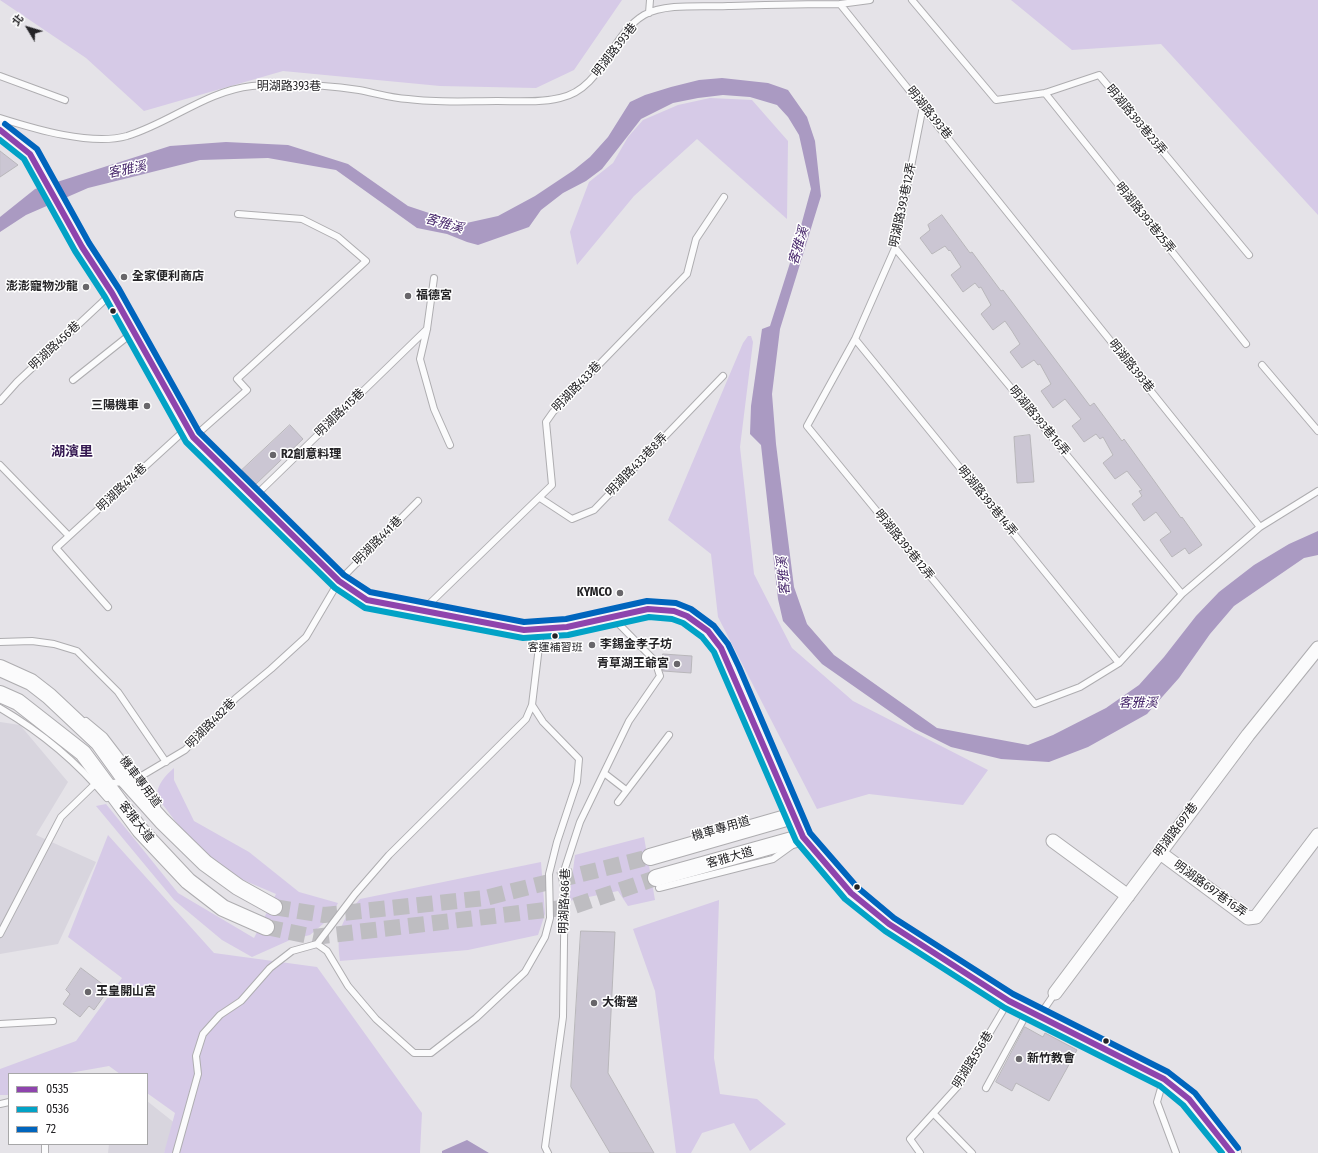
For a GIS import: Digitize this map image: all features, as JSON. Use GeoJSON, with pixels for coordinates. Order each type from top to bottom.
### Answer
{"type":"FeatureCollection","features":[{"type":"Feature","properties":{"kind":"main road"},"geometry":{"type":"LineString","coordinates":[[0,130],[30,154],[82,247],[112,293],[190,432],[254,498],[339,581],[367,600],[524,630],[567,627],[648,609],[667,610],[687,616],[708,631],[721,648],[732,670],[803,837],[851,893],[889,924],[1009,1001],[1164,1079],[1189,1098],[1232,1153]]}},
{"type":"Feature","properties":{"kind":"street","name":"明湖路697巷"},"geometry":{"type":"LineString","coordinates":[[1055,993],[1248,735],[1318,648]]}},
{"type":"Feature","properties":{"kind":"street","name":"客雅大道"},"geometry":{"type":"LineString","coordinates":[[0,666],[32,681],[99,743],[133,780],[162,821],[205,863],[238,887],[276,904]]}},
{"type":"Feature","properties":{"kind":"street","name":"客雅大道"},"geometry":{"type":"LineString","coordinates":[[0,694],[17,710],[83,753],[101,784],[140,830],[188,881],[223,908],[261,929]]}},
{"type":"Feature","properties":{"kind":"street","name":"客雅大道"},"geometry":{"type":"LineString","coordinates":[[651,853],[793,816]]}},
{"type":"Feature","properties":{"kind":"street","name":"明湖路697巷16弄"},"geometry":{"type":"LineString","coordinates":[[1159,852],[1248,918],[1256,917],[1318,835]]}},
{"type":"Feature","properties":{"kind":"street","name":"客雅大道"},"geometry":{"type":"LineString","coordinates":[[658,883],[803,837]]}},
{"type":"Feature","properties":{"kind":"street"},"geometry":{"type":"LineString","coordinates":[[1053,841],[1128,896]]}},
{"type":"Feature","properties":{"kind":"lane"},"geometry":{"type":"LineString","coordinates":[[649,13],[650,0]]}},
{"type":"Feature","properties":{"kind":"lane"},"geometry":{"type":"LineString","coordinates":[[840,4],[870,0]]}},
{"type":"Feature","properties":{"kind":"lane","name":"明湖路393巷23弄"},"geometry":{"type":"LineString","coordinates":[[912,0],[996,100],[1045,93],[1099,75],[1249,255]]}},
{"type":"Feature","properties":{"kind":"lane","name":"明湖路393巷"},"geometry":{"type":"LineString","coordinates":[[0,118],[42,130],[85,138],[105,139],[129,135],[227,91],[276,85],[358,90],[408,100],[531,102],[571,96],[590,83],[630,28],[649,13],[680,7],[840,4],[1260,527]]}},
{"type":"Feature","properties":{"kind":"lane"},"geometry":{"type":"LineString","coordinates":[[0,76],[65,100]]}},
{"type":"Feature","properties":{"kind":"lane","name":"明湖路393巷25弄"},"geometry":{"type":"LineString","coordinates":[[1045,93],[1246,344]]}},
{"type":"Feature","properties":{"kind":"lane","name":"明湖路393巷12弄"},"geometry":{"type":"LineString","coordinates":[[923,106],[895,248],[855,339],[807,426],[1035,704],[1080,687],[1119,663],[1182,594],[1260,527],[1318,491]]}},
{"type":"Feature","properties":{"kind":"lane","name":"明湖路433巷"},"geometry":{"type":"LineString","coordinates":[[422,611],[552,485],[546,422],[553,412],[687,274],[696,239],[724,197]]}},
{"type":"Feature","properties":{"kind":"lane","name":"明湖路474巷"},"geometry":{"type":"LineString","coordinates":[[108,607],[56,548],[190,432],[246,390],[237,378],[366,261],[338,237],[302,219],[238,214]]}},
{"type":"Feature","properties":{"kind":"lane","name":"明湖路393巷16弄"},"geometry":{"type":"LineString","coordinates":[[895,248],[1182,594]]}},
{"type":"Feature","properties":{"kind":"lane"},"geometry":{"type":"LineString","coordinates":[[434,278],[427,329],[420,359],[434,409],[450,445]]}},
{"type":"Feature","properties":{"kind":"lane","name":"明湖路456巷"},"geometry":{"type":"LineString","coordinates":[[0,401],[17,382],[112,293]]}},
{"type":"Feature","properties":{"kind":"lane","name":"明湖路415巷"},"geometry":{"type":"LineString","coordinates":[[254,498],[427,329]]}},
{"type":"Feature","properties":{"kind":"lane"},"geometry":{"type":"LineString","coordinates":[[73,380],[133,332]]}},
{"type":"Feature","properties":{"kind":"lane","name":"明湖路393巷14弄"},"geometry":{"type":"LineString","coordinates":[[855,339],[1119,663]]}},
{"type":"Feature","properties":{"kind":"lane"},"geometry":{"type":"LineString","coordinates":[[1262,365],[1318,431]]}},
{"type":"Feature","properties":{"kind":"lane","name":"明湖路433巷8弄"},"geometry":{"type":"LineString","coordinates":[[540,498],[572,519],[594,510],[723,376]]}},
{"type":"Feature","properties":{"kind":"lane"},"geometry":{"type":"LineString","coordinates":[[0,465],[69,536]]}},
{"type":"Feature","properties":{"kind":"lane","name":"明湖路441巷"},"geometry":{"type":"LineString","coordinates":[[339,581],[418,501]]}},
{"type":"Feature","properties":{"kind":"lane","name":"明湖路482巷"},"geometry":{"type":"LineString","coordinates":[[101,784],[133,780],[185,750],[236,698],[306,637],[339,581]]}},
{"type":"Feature","properties":{"kind":"lane","name":"明湖路486巷"},"geometry":{"type":"LineString","coordinates":[[548,1153],[545,1147],[563,1017],[565,868],[580,822],[629,720],[660,676],[655,661],[612,617]]}},
{"type":"Feature","properties":{"kind":"lane"},"geometry":{"type":"LineString","coordinates":[[176,1153],[198,1074],[196,1056],[203,1034],[220,1015],[241,1001],[270,968],[292,951],[317,944],[355,894],[389,855],[526,719],[532,705],[541,629]]}},
{"type":"Feature","properties":{"kind":"lane"},"geometry":{"type":"LineString","coordinates":[[0,642],[32,640],[54,644],[77,651],[118,692],[166,762]]}},
{"type":"Feature","properties":{"kind":"lane"},"geometry":{"type":"LineString","coordinates":[[317,944],[327,951],[348,986],[376,1019],[414,1053],[431,1053],[476,1018],[525,972],[546,937],[550,918],[549,874],[577,782],[580,760],[543,722],[532,705]]}},
{"type":"Feature","properties":{"kind":"lane"},"geometry":{"type":"LineString","coordinates":[[0,708],[17,710]]}},
{"type":"Feature","properties":{"kind":"lane"},"geometry":{"type":"LineString","coordinates":[[618,802],[669,735]]}},
{"type":"Feature","properties":{"kind":"lane"},"geometry":{"type":"LineString","coordinates":[[604,773],[626,790]]}},
{"type":"Feature","properties":{"kind":"lane"},"geometry":{"type":"LineString","coordinates":[[0,934],[61,817],[101,784]]}},
{"type":"Feature","properties":{"kind":"lane","name":"明湖路697巷"},"geometry":{"type":"LineString","coordinates":[[986,1088],[1034,1014],[1055,993]]}},
{"type":"Feature","properties":{"kind":"lane","name":"明湖路556巷"},"geometry":{"type":"LineString","coordinates":[[920,1153],[910,1140],[958,1086],[1009,1001]]}},
{"type":"Feature","properties":{"kind":"lane"},"geometry":{"type":"LineString","coordinates":[[0,1024],[53,1021]]}},
{"type":"Feature","properties":{"kind":"lane"},"geometry":{"type":"LineString","coordinates":[[1164,1079],[1157,1102],[1176,1153]]}},
{"type":"Feature","properties":{"kind":"lane"},"geometry":{"type":"LineString","coordinates":[[934,1114],[972,1153]]}},
{"type":"Feature","properties":{"kind":"shaded area"},"geometry":{"type":"Polygon","coordinates":[[[0,0],[622,0],[574,70],[536,88],[440,86],[283,71],[144,111],[86,58],[0,0]]]}},
{"type":"Feature","properties":{"kind":"shaded area"},"geometry":{"type":"Polygon","coordinates":[[[1011,0],[1318,0],[1318,215],[1161,44],[1072,50],[1011,0]]]}},
{"type":"Feature","properties":{"kind":"shaded area"},"geometry":{"type":"Polygon","coordinates":[[[710,98],[752,100],[788,141],[787,219],[697,139],[634,196],[577,265],[570,232],[589,182],[613,163],[628,137],[643,120],[678,105],[710,98]]]}},
{"type":"Feature","properties":{"kind":"shaded area"},"geometry":{"type":"Polygon","coordinates":[[[748,336],[751,336],[753,342],[740,447],[754,574],[792,648],[853,701],[988,770],[963,805],[869,794],[817,809],[718,617],[711,554],[668,520],[743,343],[748,336]]]}},
{"type":"Feature","properties":{"kind":"shaded area"},"geometry":{"type":"Polygon","coordinates":[[[0,722],[20,725],[68,782],[36,835],[96,862],[58,944],[0,954],[0,722]]]}},
{"type":"Feature","properties":{"kind":"shaded area"},"geometry":{"type":"Polygon","coordinates":[[[174,768],[174,780],[194,821],[249,852],[299,892],[338,903],[330,918],[310,935],[290,940],[252,957],[222,940],[174,900],[96,806],[106,804],[178,893],[254,938],[276,894],[229,874],[185,834],[157,797],[160,784],[174,768]]]}},
{"type":"Feature","properties":{"kind":"shaded area"},"geometry":{"type":"Polygon","coordinates":[[[108,835],[214,953],[317,967],[422,1113],[420,1153],[164,1153],[175,1113],[148,1094],[148,1073],[119,1073],[109,1066],[70,1073],[8,1073],[8,1095],[0,1095],[0,1069],[76,1041],[122,978],[68,937],[108,835]]]}},
{"type":"Feature","properties":{"kind":"shaded area"},"geometry":{"type":"Polygon","coordinates":[[[644,837],[655,900],[628,906],[618,891],[569,901],[575,855],[644,837]]]}},
{"type":"Feature","properties":{"kind":"shaded area"},"geometry":{"type":"Polygon","coordinates":[[[541,862],[545,914],[538,935],[468,950],[340,961],[339,942],[341,927],[348,914],[360,899],[541,862]]]}},
{"type":"Feature","properties":{"kind":"shaded area"},"geometry":{"type":"Polygon","coordinates":[[[719,900],[714,1058],[720,1094],[757,1099],[786,1124],[750,1151],[734,1123],[702,1133],[691,1153],[676,1153],[655,991],[633,929],[719,900]]]}},
{"type":"Feature","properties":{"kind":"shaded area"},"geometry":{"type":"Polygon","coordinates":[[[148,1102],[176,1124],[164,1153],[108,1153],[109,1145],[148,1145],[148,1102]]]}},
{"type":"Feature","properties":{"kind":"water","name":"客雅溪"},"geometry":{"type":"Polygon","coordinates":[[[722,78],[768,83],[788,90],[807,117],[815,141],[821,196],[780,329],[772,394],[776,444],[794,587],[807,624],[834,655],[937,728],[1028,745],[1053,735],[1106,708],[1139,685],[1164,657],[1196,616],[1219,592],[1254,565],[1289,544],[1318,531],[1318,555],[1304,558],[1234,606],[1210,634],[1179,678],[1147,714],[1088,747],[1049,762],[1001,759],[951,747],[915,729],[822,664],[783,621],[778,599],[761,445],[750,434],[751,406],[762,329],[770,326],[796,244],[811,189],[799,135],[788,117],[777,105],[750,97],[723,95],[673,103],[641,119],[602,169],[586,181],[563,193],[541,210],[529,227],[478,245],[447,234],[417,228],[336,170],[268,158],[200,160],[88,188],[26,215],[0,232],[0,217],[35,189],[170,146],[226,142],[288,145],[348,164],[408,206],[462,224],[498,216],[535,196],[574,170],[590,157],[608,137],[630,102],[645,95],[671,87],[699,80],[722,78]]]}},
{"type":"Feature","properties":{"kind":"water"},"geometry":{"type":"Polygon","coordinates":[[[467,1140],[489,1153],[442,1153],[442,1151],[467,1140]]]}},
{"type":"Feature","properties":{"kind":"building"},"geometry":{"type":"Polygon","coordinates":[[[0,151],[18,165],[0,177],[0,151]]]}},
{"type":"Feature","properties":{"kind":"building"},"geometry":{"type":"Polygon","coordinates":[[[942,215],[970,253],[972,252],[1001,291],[1003,290],[1090,406],[1094,403],[1122,441],[1124,439],[1202,545],[1189,554],[1185,548],[1172,557],[1160,540],[1171,532],[1156,512],[1144,521],[1132,504],[1142,496],[1139,491],[1142,490],[1127,471],[1115,479],[1103,463],[1113,455],[1103,437],[1100,439],[1096,434],[1084,442],[1072,426],[1081,419],[1065,399],[1053,408],[1041,391],[1051,384],[1040,364],[1038,365],[1034,360],[1022,368],[1010,352],[1020,344],[1005,321],[993,330],[981,314],[991,305],[981,287],[979,288],[975,283],[963,292],[951,275],[961,267],[950,250],[949,251],[945,246],[932,254],[920,238],[930,230],[928,225],[942,215]]]}},
{"type":"Feature","properties":{"kind":"building","name":"R2創意料理"},"geometry":{"type":"Polygon","coordinates":[[[290,425],[303,439],[256,484],[242,470],[290,425]]]}},
{"type":"Feature","properties":{"kind":"building"},"geometry":{"type":"Polygon","coordinates":[[[1030,435],[1034,482],[1017,483],[1014,437],[1030,435]]]}},
{"type":"Feature","properties":{"kind":"building","name":"青草湖王爺宮"},"geometry":{"type":"Polygon","coordinates":[[[663,654],[692,656],[691,673],[663,671],[663,654]]]}},
{"type":"Feature","properties":{"kind":"building","name":"大衛營"},"geometry":{"type":"Polygon","coordinates":[[[581,931],[615,932],[608,1073],[654,1153],[610,1153],[571,1087],[581,931]]]}},
{"type":"Feature","properties":{"kind":"building","name":"玉皇開山宮"},"geometry":{"type":"Polygon","coordinates":[[[81,968],[109,989],[94,1010],[89,1006],[80,1017],[63,1004],[70,994],[66,990],[81,968]]]}},
{"type":"Feature","properties":{"kind":"building"},"geometry":{"type":"Polygon","coordinates":[[[1025,1027],[1043,1037],[1045,1033],[1077,1050],[1049,1101],[1016,1083],[1012,1091],[996,1082],[1025,1027]]]}},
{"type":"Feature","properties":{"kind":"tunnel"},"geometry":{"type":"LineString","coordinates":[[274,907],[324,915],[485,898],[650,857]]}},
{"type":"Feature","properties":{"kind":"tunnel"},"geometry":{"type":"LineString","coordinates":[[266,927],[314,937],[571,907],[656,878]]}},
{"type":"Feature","properties":{"kind":"transit line","name":"72"},"geometry":{"type":"LineString","coordinates":[[5,124],[37,149],[89,243],[119,289],[199,432],[344,575],[370,592],[524,622],[566,619],[647,601],[676,603],[691,609],[714,626],[728,644],[810,833],[857,887],[894,918],[1013,994],[1168,1072],[1195,1093],[1238,1148]]}},
{"type":"Feature","properties":{"kind":"transit line","name":"0535"},"geometry":{"type":"LineString","coordinates":[[0,130],[30,154],[82,247],[112,293],[193,437],[339,581],[367,600],[524,630],[567,627],[648,609],[674,611],[687,616],[708,631],[721,648],[803,837],[851,893],[889,924],[1009,1001],[1164,1079],[1189,1099],[1232,1153]]}},
{"type":"Feature","properties":{"kind":"transit line","name":"0536"},"geometry":{"type":"LineString","coordinates":[[0,140],[24,159],[75,251],[105,297],[186,442],[335,588],[365,608],[523,638],[568,635],[649,617],[672,619],[683,623],[702,637],[714,652],[796,841],[845,899],[885,931],[1005,1008],[1160,1086],[1183,1105],[1222,1153]]}},
{"type":"Feature","properties":{"kind":"place","name":"全家便利商店"},"geometry":{"type":"Point","coordinates":[124,277]}},
{"type":"Feature","properties":{"kind":"place","name":"澎澎寵物沙龍"},"geometry":{"type":"Point","coordinates":[86,287]}},
{"type":"Feature","properties":{"kind":"place","name":"福德宮"},"geometry":{"type":"Point","coordinates":[408,296]}},
{"type":"Feature","properties":{"kind":"place","name":"三陽機車"},"geometry":{"type":"Point","coordinates":[147,406]}},
{"type":"Feature","properties":{"kind":"place","name":"R2創意料理"},"geometry":{"type":"Point","coordinates":[273,455]}},
{"type":"Feature","properties":{"kind":"place","name":"KYMCO"},"geometry":{"type":"Point","coordinates":[620,593]}},
{"type":"Feature","properties":{"kind":"place","name":"客運補習班"},"geometry":{"type":"Point","coordinates":[555,636]}},
{"type":"Feature","properties":{"kind":"place","name":"李錫金孝子坊"},"geometry":{"type":"Point","coordinates":[592,645]}},
{"type":"Feature","properties":{"kind":"place","name":"青草湖王爺宮"},"geometry":{"type":"Point","coordinates":[677,664]}},
{"type":"Feature","properties":{"kind":"place","name":"玉皇開山宮"},"geometry":{"type":"Point","coordinates":[88,992]}},
{"type":"Feature","properties":{"kind":"place","name":"大衛營"},"geometry":{"type":"Point","coordinates":[594,1003]}},
{"type":"Feature","properties":{"kind":"place","name":"新竹教會"},"geometry":{"type":"Point","coordinates":[1019,1059]}},
{"type":"Feature","properties":{"kind":"district","name":"湖濱里"},"geometry":{"type":"Point","coordinates":[72,452]}}]}
